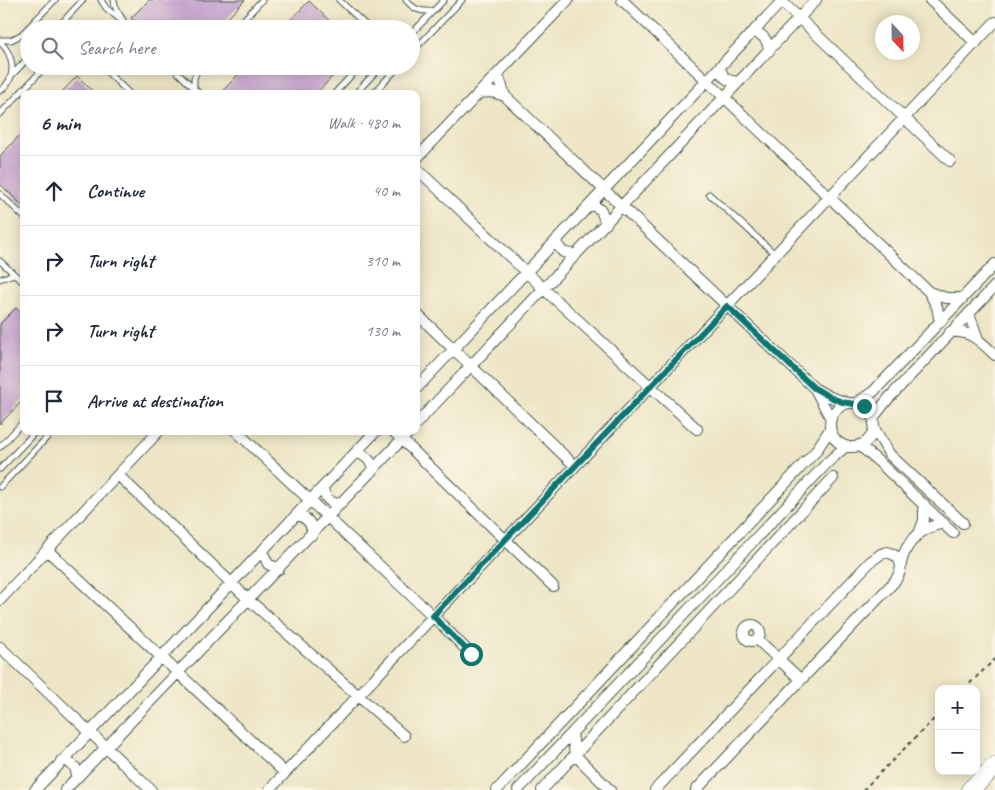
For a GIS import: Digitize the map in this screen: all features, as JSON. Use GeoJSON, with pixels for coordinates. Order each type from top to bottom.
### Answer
{"type":"FeatureCollection","features":[{"type":"Feature","properties":{"kind":"highway"},"geometry":{"type":"LineString","coordinates":[[970,790],[995,766]]}},
{"type":"Feature","properties":{"kind":"street"},"geometry":{"type":"LineString","coordinates":[[420,156],[568,0]]}},
{"type":"Feature","properties":{"kind":"street"},"geometry":{"type":"LineString","coordinates":[[622,0],[929,292],[937,307],[940,322]]}},
{"type":"Feature","properties":{"kind":"street"},"geometry":{"type":"LineString","coordinates":[[420,385],[782,0],[950,160]]}},
{"type":"Feature","properties":{"kind":"street"},"geometry":{"type":"LineString","coordinates":[[420,420],[816,0]]}},
{"type":"Feature","properties":{"kind":"street"},"geometry":{"type":"LineString","coordinates":[[930,0],[976,42]]}},
{"type":"Feature","properties":{"kind":"street"},"geometry":{"type":"LineString","coordinates":[[268,790],[995,22]]}},
{"type":"Feature","properties":{"kind":"street"},"geometry":{"type":"LineString","coordinates":[[753,32],[764,37],[768,43],[769,50]]}},
{"type":"Feature","properties":{"kind":"street"},"geometry":{"type":"LineString","coordinates":[[720,67],[722,74],[727,79],[740,81]]}},
{"type":"Feature","properties":{"kind":"street"},"geometry":{"type":"LineString","coordinates":[[498,74],[505,96]]}},
{"type":"Feature","properties":{"kind":"street"},"geometry":{"type":"LineString","coordinates":[[478,94],[492,92],[505,96],[814,388],[830,397],[864,406],[870,412],[881,442],[890,454],[963,523]]}},
{"type":"Feature","properties":{"kind":"street"},"geometry":{"type":"LineString","coordinates":[[420,172],[544,289],[697,429]]}},
{"type":"Feature","properties":{"kind":"street"},"geometry":{"type":"LineString","coordinates":[[591,204],[600,210],[606,224]]}},
{"type":"Feature","properties":{"kind":"street"},"geometry":{"type":"LineString","coordinates":[[555,242],[563,252],[576,255]]}},
{"type":"Feature","properties":{"kind":"street"},"geometry":{"type":"LineString","coordinates":[[497,790],[816,451],[834,412],[840,406],[852,403],[873,392],[995,264]]}},
{"type":"Feature","properties":{"kind":"street"},"geometry":{"type":"LineString","coordinates":[[814,388],[830,424],[833,436],[838,442],[846,446],[859,446],[871,437],[874,423],[888,399],[995,286]]}},
{"type":"Feature","properties":{"kind":"street"},"geometry":{"type":"LineString","coordinates":[[929,292],[946,298],[963,298]]}},
{"type":"Feature","properties":{"kind":"street"},"geometry":{"type":"LineString","coordinates":[[969,314],[978,339]]}},
{"type":"Feature","properties":{"kind":"street"},"geometry":{"type":"LineString","coordinates":[[420,317],[575,466]]}},
{"type":"Feature","properties":{"kind":"street"},"geometry":{"type":"LineString","coordinates":[[950,332],[962,332],[978,339],[995,356]]}},
{"type":"Feature","properties":{"kind":"street"},"geometry":{"type":"LineString","coordinates":[[0,600],[155,435]]}},
{"type":"Feature","properties":{"kind":"street"},"geometry":{"type":"LineString","coordinates":[[240,435],[471,654]]}},
{"type":"Feature","properties":{"kind":"street"},"geometry":{"type":"LineString","coordinates":[[35,790],[372,435]]}},
{"type":"Feature","properties":{"kind":"street"},"geometry":{"type":"LineString","coordinates":[[397,435],[553,586]]}},
{"type":"Feature","properties":{"kind":"street"},"geometry":{"type":"LineString","coordinates":[[65,790],[406,435]]}},
{"type":"Feature","properties":{"kind":"street"},"geometry":{"type":"LineString","coordinates":[[518,790],[828,462],[846,446]]}},
{"type":"Feature","properties":{"kind":"street"},"geometry":{"type":"LineString","coordinates":[[859,446],[924,504],[953,533]]}},
{"type":"Feature","properties":{"kind":"street"},"geometry":{"type":"LineString","coordinates":[[356,452],[369,460],[374,469]]}},
{"type":"Feature","properties":{"kind":"street"},"geometry":{"type":"LineString","coordinates":[[118,475],[249,600],[404,736]]}},
{"type":"Feature","properties":{"kind":"street"},"geometry":{"type":"LineString","coordinates":[[542,790],[834,478]]}},
{"type":"Feature","properties":{"kind":"street"},"geometry":{"type":"LineString","coordinates":[[323,487],[328,500],[341,504]]}},
{"type":"Feature","properties":{"kind":"street"},"geometry":{"type":"LineString","coordinates":[[918,534],[924,520],[924,504]]}},
{"type":"Feature","properties":{"kind":"street"},"geometry":{"type":"LineString","coordinates":[[296,515],[304,517],[309,523],[312,535]]}},
{"type":"Feature","properties":{"kind":"street"},"geometry":{"type":"LineString","coordinates":[[696,790],[894,582],[900,572],[904,553],[918,534],[930,527],[944,524]]}},
{"type":"Feature","properties":{"kind":"street"},"geometry":{"type":"LineString","coordinates":[[655,790],[870,562],[881,554],[899,549],[910,543]]}},
{"type":"Feature","properties":{"kind":"street"},"geometry":{"type":"LineString","coordinates":[[47,550],[285,773]]}},
{"type":"Feature","properties":{"kind":"street"},"geometry":{"type":"LineString","coordinates":[[262,551],[268,564],[279,569]]}},
{"type":"Feature","properties":{"kind":"street"},"geometry":{"type":"LineString","coordinates":[[887,552],[896,556],[901,563]]}},
{"type":"Feature","properties":{"kind":"street"},"geometry":{"type":"LineString","coordinates":[[707,590],[718,601]]}},
{"type":"Feature","properties":{"kind":"street"},"geometry":{"type":"LineString","coordinates":[[757,639],[801,680]]}},
{"type":"Feature","properties":{"kind":"street"},"geometry":{"type":"LineString","coordinates":[[0,647],[151,790]]}},
{"type":"Feature","properties":{"kind":"street"},"geometry":{"type":"LineString","coordinates":[[572,733],[575,755],[610,790]]}},
{"type":"Feature","properties":{"kind":"street"},"geometry":{"type":"LineString","coordinates":[[552,754],[575,755]]}},
{"type":"Feature","properties":{"kind":"street"},"geometry":{"type":"LineString","coordinates":[[62,761],[71,763],[77,771],[77,776]]}},
{"type":"Feature","properties":{"kind":"lane"},"geometry":{"type":"LineString","coordinates":[[36,20],[55,0]]}},
{"type":"Feature","properties":{"kind":"lane"},"geometry":{"type":"LineString","coordinates":[[64,20],[83,0]]}},
{"type":"Feature","properties":{"kind":"lane"},"geometry":{"type":"LineString","coordinates":[[101,0],[106,8],[122,20]]}},
{"type":"Feature","properties":{"kind":"lane"},"geometry":{"type":"LineString","coordinates":[[114,0],[116,9],[124,20]]}},
{"type":"Feature","properties":{"kind":"lane"},"geometry":{"type":"LineString","coordinates":[[243,20],[262,0]]}},
{"type":"Feature","properties":{"kind":"lane"},"geometry":{"type":"LineString","coordinates":[[339,0],[360,20]]}},
{"type":"Feature","properties":{"kind":"lane"},"geometry":{"type":"LineString","coordinates":[[406,0],[416,10],[424,12],[434,10]]}},
{"type":"Feature","properties":{"kind":"lane"},"geometry":{"type":"LineString","coordinates":[[420,25],[444,0]]}},
{"type":"Feature","properties":{"kind":"lane"},"geometry":{"type":"LineString","coordinates":[[420,44],[462,0]]}},
{"type":"Feature","properties":{"kind":"lane"},"geometry":{"type":"LineString","coordinates":[[0,41],[11,40],[20,36]]}},
{"type":"Feature","properties":{"kind":"lane"},"geometry":{"type":"LineString","coordinates":[[0,41],[8,49],[13,62],[12,76]]}},
{"type":"Feature","properties":{"kind":"lane"},"geometry":{"type":"LineString","coordinates":[[0,90],[4,88],[20,67]]}},
{"type":"Feature","properties":{"kind":"lane"},"geometry":{"type":"LineString","coordinates":[[23,90],[37,75]]}},
{"type":"Feature","properties":{"kind":"lane"},"geometry":{"type":"LineString","coordinates":[[110,75],[126,90]]}},
{"type":"Feature","properties":{"kind":"lane"},"geometry":{"type":"LineString","coordinates":[[180,75],[194,88]]}},
{"type":"Feature","properties":{"kind":"lane"},"geometry":{"type":"LineString","coordinates":[[194,88],[195,75]]}},
{"type":"Feature","properties":{"kind":"lane"},"geometry":{"type":"LineString","coordinates":[[338,90],[352,75]]}},
{"type":"Feature","properties":{"kind":"lane"},"geometry":{"type":"LineString","coordinates":[[359,90],[373,75]]}},
{"type":"Feature","properties":{"kind":"lane"},"geometry":{"type":"LineString","coordinates":[[377,90],[391,75]]}},
{"type":"Feature","properties":{"kind":"lane"},"geometry":{"type":"LineString","coordinates":[[0,114],[20,93]]}},
{"type":"Feature","properties":{"kind":"lane"},"geometry":{"type":"LineString","coordinates":[[0,194],[20,213]]}},
{"type":"Feature","properties":{"kind":"lane"},"geometry":{"type":"LineString","coordinates":[[710,194],[776,254]]}},
{"type":"Feature","properties":{"kind":"lane"},"geometry":{"type":"LineString","coordinates":[[0,261],[20,279]]}},
{"type":"Feature","properties":{"kind":"lane"},"geometry":{"type":"LineString","coordinates":[[0,279],[14,274]]}},
{"type":"Feature","properties":{"kind":"lane"},"geometry":{"type":"LineString","coordinates":[[0,447],[20,426]]}},
{"type":"Feature","properties":{"kind":"lane"},"geometry":{"type":"LineString","coordinates":[[0,469],[32,435]]}},
{"type":"Feature","properties":{"kind":"lane"},"geometry":{"type":"LineString","coordinates":[[0,488],[49,435]]}},
{"type":"Feature","properties":{"kind":"path"},"geometry":{"type":"LineString","coordinates":[[968,685],[995,659]]}},
{"type":"Feature","properties":{"kind":"path"},"geometry":{"type":"LineString","coordinates":[[863,790],[935,718]]}},
{"type":"Feature","properties":{"kind":"building"},"geometry":{"type":"Polygon","coordinates":[[[149,0],[245,0],[226,20],[133,20],[131,18],[149,0]]]}},
{"type":"Feature","properties":{"kind":"building"},"geometry":{"type":"Polygon","coordinates":[[[309,1],[329,20],[291,20],[309,1]]]}},
{"type":"Feature","properties":{"kind":"building"},"geometry":{"type":"Polygon","coordinates":[[[238,75],[334,75],[320,90],[224,90],[238,75]]]}},
{"type":"Feature","properties":{"kind":"building"},"geometry":{"type":"Polygon","coordinates":[[[77,76],[92,90],[64,90],[77,76]]]}},
{"type":"Feature","properties":{"kind":"building"},"geometry":{"type":"Polygon","coordinates":[[[20,135],[20,203],[0,184],[0,156],[20,135]]]}},
{"type":"Feature","properties":{"kind":"building"},"geometry":{"type":"Polygon","coordinates":[[[16,308],[20,312],[20,403],[0,424],[0,324],[16,308]]]}},
{"type":"Feature","properties":{"kind":"route"},"geometry":{"type":"LineString","coordinates":[[471,654],[433,616],[727,306],[814,388],[848,404],[856,403],[864,406]]}}]}
